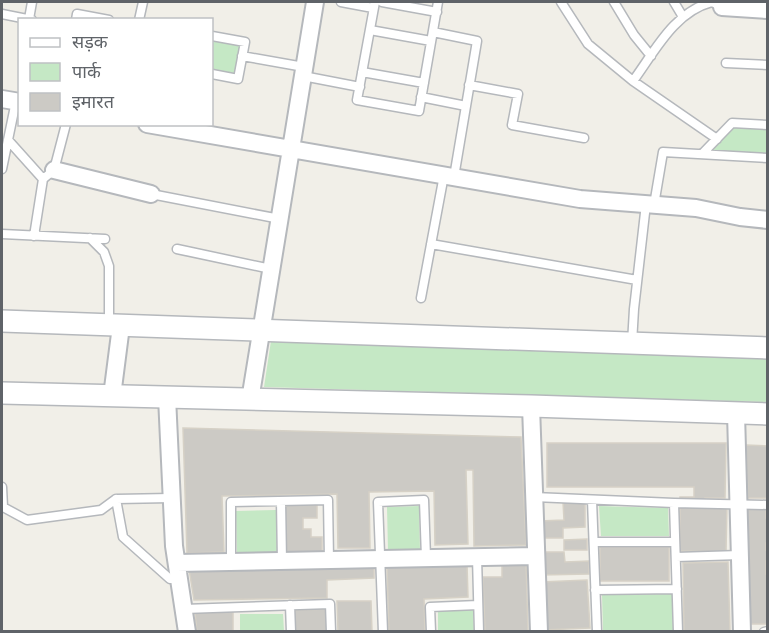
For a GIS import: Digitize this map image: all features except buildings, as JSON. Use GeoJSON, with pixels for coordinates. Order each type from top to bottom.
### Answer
{"type":"FeatureCollection","features":[{"type":"Feature","properties":{"kind":"street"},"geometry":{"type":"LineString","coordinates":[[250,400],[315,2]]}},
{"type":"Feature","properties":{"kind":"street"},"geometry":{"type":"LineString","coordinates":[[722,7],[768,10]]}},
{"type":"Feature","properties":{"kind":"street"},"geometry":{"type":"LineString","coordinates":[[159,126],[580,199],[696,208],[768,220]]}},
{"type":"Feature","properties":{"kind":"street"},"geometry":{"type":"LineString","coordinates":[[49,175],[151,194]]}},
{"type":"Feature","properties":{"kind":"street"},"geometry":{"type":"LineString","coordinates":[[2,321],[768,348]]}},
{"type":"Feature","properties":{"kind":"street"},"geometry":{"type":"LineString","coordinates":[[112,396],[115,325]]}},
{"type":"Feature","properties":{"kind":"street"},"geometry":{"type":"LineString","coordinates":[[2,393],[768,414]]}},
{"type":"Feature","properties":{"kind":"street"},"geometry":{"type":"LineString","coordinates":[[166,398],[174,546],[187,632]]}},
{"type":"Feature","properties":{"kind":"street"},"geometry":{"type":"LineString","coordinates":[[531,406],[539,632]]}},
{"type":"Feature","properties":{"kind":"street"},"geometry":{"type":"LineString","coordinates":[[736,413],[742,632]]}},
{"type":"Feature","properties":{"kind":"street"},"geometry":{"type":"LineString","coordinates":[[178,571],[231,562],[536,556]]}},
{"type":"Feature","properties":{"kind":"lane"},"geometry":{"type":"LineString","coordinates":[[31,18],[32,2]]}},
{"type":"Feature","properties":{"kind":"lane"},"geometry":{"type":"LineString","coordinates":[[139,18],[143,2]]}},
{"type":"Feature","properties":{"kind":"lane"},"geometry":{"type":"LineString","coordinates":[[341,2],[374,5],[357,100],[419,111],[438,2]]}},
{"type":"Feature","properties":{"kind":"lane"},"geometry":{"type":"LineString","coordinates":[[382,2],[437,12]]}},
{"type":"Feature","properties":{"kind":"lane"},"geometry":{"type":"LineString","coordinates":[[561,2],[588,44],[633,81],[717,139]]}},
{"type":"Feature","properties":{"kind":"lane"},"geometry":{"type":"LineString","coordinates":[[614,2],[634,35],[651,57]]}},
{"type":"Feature","properties":{"kind":"lane"},"geometry":{"type":"LineString","coordinates":[[674,2],[684,17]]}},
{"type":"Feature","properties":{"kind":"lane"},"geometry":{"type":"LineString","coordinates":[[633,81],[675,23],[699,5],[712,2],[722,7]]}},
{"type":"Feature","properties":{"kind":"lane"},"geometry":{"type":"LineString","coordinates":[[2,14],[25,18]]}},
{"type":"Feature","properties":{"kind":"lane"},"geometry":{"type":"LineString","coordinates":[[76,18],[77,14],[98,18]]}},
{"type":"Feature","properties":{"kind":"lane"},"geometry":{"type":"LineString","coordinates":[[370,30],[477,41],[466,106],[431,244],[421,298]]}},
{"type":"Feature","properties":{"kind":"lane"},"geometry":{"type":"LineString","coordinates":[[213,36],[245,42],[238,79],[213,74]]}},
{"type":"Feature","properties":{"kind":"lane"},"geometry":{"type":"LineString","coordinates":[[242,56],[360,87]]}},
{"type":"Feature","properties":{"kind":"lane"},"geometry":{"type":"LineString","coordinates":[[726,63],[768,65]]}},
{"type":"Feature","properties":{"kind":"lane"},"geometry":{"type":"LineString","coordinates":[[362,72],[424,83]]}},
{"type":"Feature","properties":{"kind":"lane"},"geometry":{"type":"LineString","coordinates":[[469,85],[518,94],[512,125],[584,138]]}},
{"type":"Feature","properties":{"kind":"lane"},"geometry":{"type":"LineString","coordinates":[[422,97],[466,106]]}},
{"type":"Feature","properties":{"kind":"lane"},"geometry":{"type":"LineString","coordinates":[[2,169],[12,101]]}},
{"type":"Feature","properties":{"kind":"lane"},"geometry":{"type":"LineString","coordinates":[[702,154],[732,123],[768,125]]}},
{"type":"Feature","properties":{"kind":"lane"},"geometry":{"type":"LineString","coordinates":[[34,236],[49,175],[65,126]]}},
{"type":"Feature","properties":{"kind":"lane"},"geometry":{"type":"LineString","coordinates":[[8,140],[49,175]]}},
{"type":"Feature","properties":{"kind":"lane"},"geometry":{"type":"LineString","coordinates":[[632,344],[637,280],[650,205],[663,152],[768,158]]}},
{"type":"Feature","properties":{"kind":"lane"},"geometry":{"type":"LineString","coordinates":[[151,194],[280,219]]}},
{"type":"Feature","properties":{"kind":"lane"},"geometry":{"type":"LineString","coordinates":[[2,234],[105,239]]}},
{"type":"Feature","properties":{"kind":"lane"},"geometry":{"type":"LineString","coordinates":[[90,238],[104,252],[109,266],[115,325]]}},
{"type":"Feature","properties":{"kind":"lane"},"geometry":{"type":"LineString","coordinates":[[431,244],[637,280]]}},
{"type":"Feature","properties":{"kind":"lane"},"geometry":{"type":"LineString","coordinates":[[177,249],[271,269]]}},
{"type":"Feature","properties":{"kind":"lane"},"geometry":{"type":"LineString","coordinates":[[2,487],[3,507],[27,520],[101,510],[116,498],[171,498]]}},
{"type":"Feature","properties":{"kind":"lane"},"geometry":{"type":"LineString","coordinates":[[534,497],[768,505]]}},
{"type":"Feature","properties":{"kind":"lane"},"geometry":{"type":"LineString","coordinates":[[116,498],[123,537],[170,579],[178,571]]}},
{"type":"Feature","properties":{"kind":"lane"},"geometry":{"type":"LineString","coordinates":[[231,562],[231,502],[328,500],[329,560]]}},
{"type":"Feature","properties":{"kind":"lane"},"geometry":{"type":"LineString","coordinates":[[383,632],[378,502],[424,500],[426,558]]}},
{"type":"Feature","properties":{"kind":"lane"},"geometry":{"type":"LineString","coordinates":[[592,500],[597,632]]}},
{"type":"Feature","properties":{"kind":"lane"},"geometry":{"type":"LineString","coordinates":[[281,501],[282,561]]}},
{"type":"Feature","properties":{"kind":"lane"},"geometry":{"type":"LineString","coordinates":[[674,503],[678,632]]}},
{"type":"Feature","properties":{"kind":"lane"},"geometry":{"type":"LineString","coordinates":[[594,542],[675,542]]}},
{"type":"Feature","properties":{"kind":"lane"},"geometry":{"type":"LineString","coordinates":[[675,557],[740,555]]}},
{"type":"Feature","properties":{"kind":"lane"},"geometry":{"type":"LineString","coordinates":[[477,557],[479,632]]}},
{"type":"Feature","properties":{"kind":"lane"},"geometry":{"type":"LineString","coordinates":[[596,590],[677,589]]}},
{"type":"Feature","properties":{"kind":"lane"},"geometry":{"type":"LineString","coordinates":[[184,609],[330,604],[331,632]]}},
{"type":"Feature","properties":{"kind":"lane"},"geometry":{"type":"LineString","coordinates":[[290,605],[291,632]]}},
{"type":"Feature","properties":{"kind":"lane"},"geometry":{"type":"LineString","coordinates":[[431,632],[430,607],[478,605]]}},
{"type":"Feature","properties":{"kind":"green space"},"geometry":{"type":"Polygon","coordinates":[[[213,37],[244,43],[237,77],[213,73],[213,37]]]}},
{"type":"Feature","properties":{"kind":"green space"},"geometry":{"type":"Polygon","coordinates":[[[733,124],[767,126],[767,157],[704,153],[733,124]]]}},
{"type":"Feature","properties":{"kind":"green space"},"geometry":{"type":"Polygon","coordinates":[[[271,341],[767,357],[767,402],[264,387],[271,341]]]}},
{"type":"Feature","properties":{"kind":"green space"},"geometry":{"type":"Polygon","coordinates":[[[419,506],[420,551],[388,551],[387,507],[419,506]]]}},
{"type":"Feature","properties":{"kind":"green space"},"geometry":{"type":"Polygon","coordinates":[[[599,506],[668,508],[669,536],[601,536],[599,506]]]}},
{"type":"Feature","properties":{"kind":"green space"},"geometry":{"type":"Polygon","coordinates":[[[276,510],[277,553],[237,554],[236,511],[276,510]]]}},
{"type":"Feature","properties":{"kind":"green space"},"geometry":{"type":"Polygon","coordinates":[[[672,594],[673,630],[603,631],[602,595],[672,594]]]}},
{"type":"Feature","properties":{"kind":"green space"},"geometry":{"type":"Polygon","coordinates":[[[473,610],[474,631],[438,631],[438,611],[473,610]]]}},
{"type":"Feature","properties":{"kind":"green space"},"geometry":{"type":"Polygon","coordinates":[[[240,614],[283,614],[284,631],[240,631],[240,614]]]}}]}
